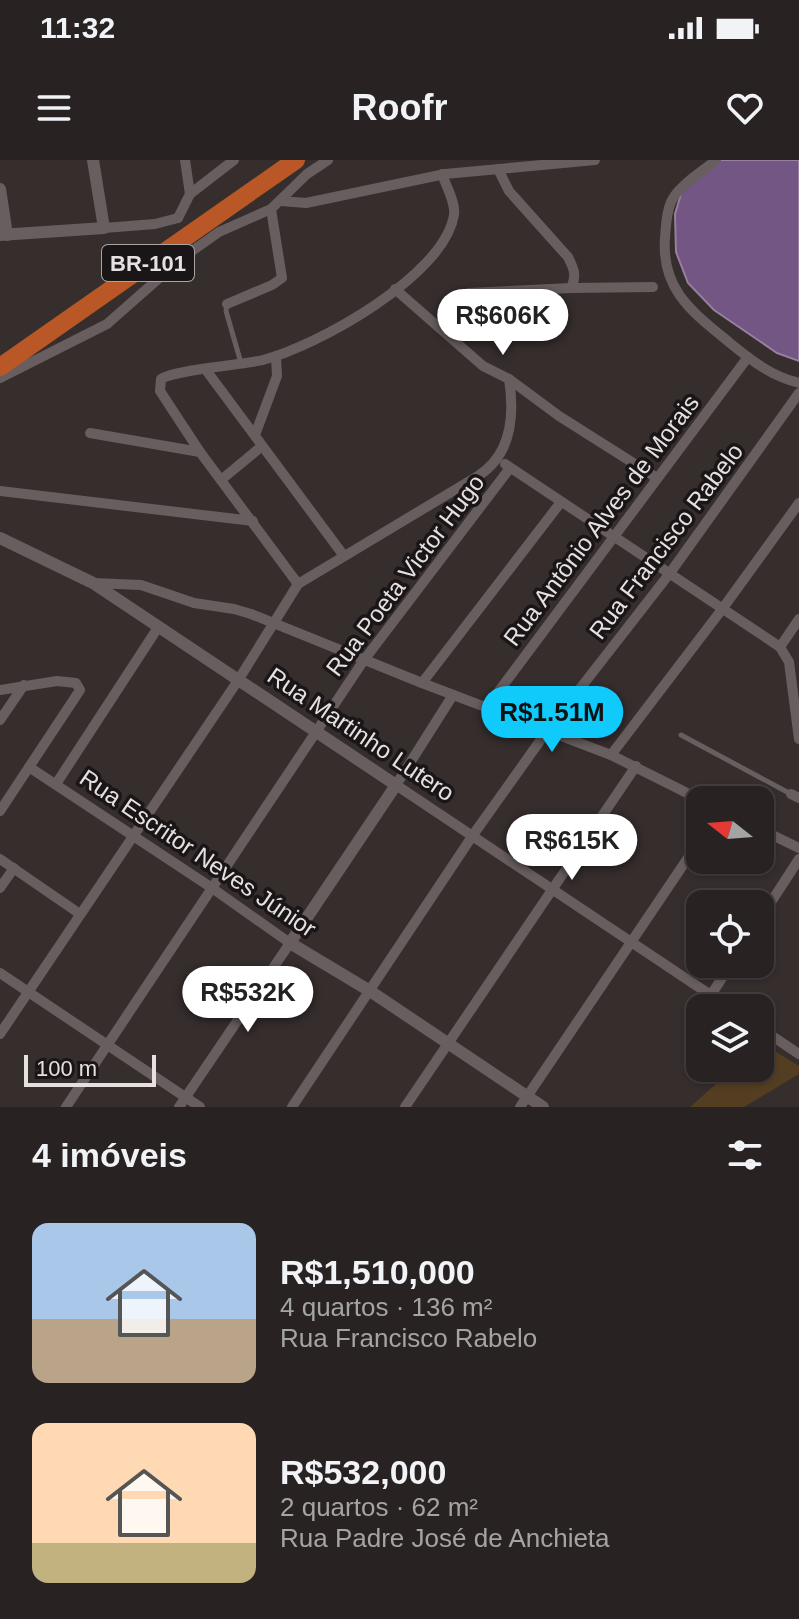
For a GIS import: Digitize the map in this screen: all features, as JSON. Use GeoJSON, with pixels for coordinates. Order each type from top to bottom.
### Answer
{"type":"FeatureCollection","features":[{"type":"Feature","properties":{"kind":"highway","name":"BR-101"},"geometry":{"type":"LineString","coordinates":[[0,352],[181,221],[276,160]]}},
{"type":"Feature","properties":{"kind":"highway","name":"BR-101"},"geometry":{"type":"LineString","coordinates":[[0,367],[296,160]]}},
{"type":"Feature","properties":{"kind":"street"},"geometry":{"type":"LineString","coordinates":[[93,160],[104,228]]}},
{"type":"Feature","properties":{"kind":"street"},"geometry":{"type":"LineString","coordinates":[[0,189],[3,235],[181,221],[190,194],[185,160]]}},
{"type":"Feature","properties":{"kind":"street"},"geometry":{"type":"LineString","coordinates":[[190,194],[234,160]]}},
{"type":"Feature","properties":{"kind":"street"},"geometry":{"type":"LineString","coordinates":[[0,378],[107,324],[154,280],[195,249],[219,232],[271,209],[307,174],[328,160]]}},
{"type":"Feature","properties":{"kind":"street"},"geometry":{"type":"LineString","coordinates":[[281,201],[306,203],[498,165],[595,160]]}},
{"type":"Feature","properties":{"kind":"street"},"geometry":{"type":"LineString","coordinates":[[716,160],[678,191],[666,220],[665,259],[679,297],[697,316],[748,357],[776,376],[799,383]]}},
{"type":"Feature","properties":{"kind":"street"},"geometry":{"type":"LineString","coordinates":[[498,165],[509,191],[568,257],[575,270],[571,288]]}},
{"type":"Feature","properties":{"kind":"street"},"geometry":{"type":"LineString","coordinates":[[298,584],[200,452],[160,391],[161,379],[166,375],[276,356],[346,326],[395,289],[429,258],[451,225],[454,210],[442,174]]}},
{"type":"Feature","properties":{"kind":"street"},"geometry":{"type":"LineString","coordinates":[[227,304],[282,278],[271,209]]}},
{"type":"Feature","properties":{"kind":"street"},"geometry":{"type":"LineString","coordinates":[[468,293],[653,287]]}},
{"type":"Feature","properties":{"kind":"street"},"geometry":{"type":"LineString","coordinates":[[395,289],[483,366],[509,379],[559,416],[657,478]]}},
{"type":"Feature","properties":{"kind":"street"},"geometry":{"type":"LineString","coordinates":[[255,435],[277,376],[276,356]]}},
{"type":"Feature","properties":{"kind":"street","name":"Rua Antônio Alves de Morais"},"geometry":{"type":"LineString","coordinates":[[487,707],[748,357]]}},
{"type":"Feature","properties":{"kind":"street"},"geometry":{"type":"LineString","coordinates":[[206,370],[344,556]]}},
{"type":"Feature","properties":{"kind":"street","name":"Rua Poeta Victor Hugo"},"geometry":{"type":"LineString","coordinates":[[498,460],[508,441],[509,379]]}},
{"type":"Feature","properties":{"kind":"street","name":"Rua Francisco Rabelo"},"geometry":{"type":"LineString","coordinates":[[292,1107],[473,835],[547,731],[670,573],[799,393]]}},
{"type":"Feature","properties":{"kind":"street"},"geometry":{"type":"LineString","coordinates":[[90,433],[200,452]]}},
{"type":"Feature","properties":{"kind":"street"},"geometry":{"type":"LineString","coordinates":[[221,480],[262,446]]}},
{"type":"Feature","properties":{"kind":"street"},"geometry":{"type":"LineString","coordinates":[[0,1034],[239,679],[298,584],[478,476],[498,460],[723,608],[782,644],[799,645]]}},
{"type":"Feature","properties":{"kind":"street","name":"Rua Poeta Victor Hugo"},"geometry":{"type":"LineString","coordinates":[[66,1107],[364,660],[510,468]]}},
{"type":"Feature","properties":{"kind":"street"},"geometry":{"type":"LineString","coordinates":[[0,491],[253,521]]}},
{"type":"Feature","properties":{"kind":"street"},"geometry":{"type":"LineString","coordinates":[[422,683],[561,502]]}},
{"type":"Feature","properties":{"kind":"street"},"geometry":{"type":"LineString","coordinates":[[611,755],[799,503]]}},
{"type":"Feature","properties":{"kind":"street","name":"Rua Martinho Lutero"},"geometry":{"type":"LineString","coordinates":[[0,538],[93,583],[710,994]]}},
{"type":"Feature","properties":{"kind":"street"},"geometry":{"type":"LineString","coordinates":[[93,583],[141,585],[194,603],[234,609],[611,755],[686,792]]}},
{"type":"Feature","properties":{"kind":"street"},"geometry":{"type":"LineString","coordinates":[[782,644],[799,619]]}},
{"type":"Feature","properties":{"kind":"street"},"geometry":{"type":"LineString","coordinates":[[56,784],[159,626]]}},
{"type":"Feature","properties":{"kind":"street"},"geometry":{"type":"LineString","coordinates":[[782,644],[789,662],[799,739]]}},
{"type":"Feature","properties":{"kind":"street"},"geometry":{"type":"LineString","coordinates":[[0,690],[71,682],[79,686],[77,697],[0,811]]}},
{"type":"Feature","properties":{"kind":"street"},"geometry":{"type":"LineString","coordinates":[[0,720],[24,685]]}},
{"type":"Feature","properties":{"kind":"street"},"geometry":{"type":"LineString","coordinates":[[182,1102],[396,785],[453,695]]}},
{"type":"Feature","properties":{"kind":"street"},"geometry":{"type":"LineString","coordinates":[[405,1107],[636,766]]}},
{"type":"Feature","properties":{"kind":"street","name":"Rua Escritor Neves Júnior"},"geometry":{"type":"LineString","coordinates":[[29,767],[290,943],[370,991],[524,1102],[543,1107]]}},
{"type":"Feature","properties":{"kind":"street"},"geometry":{"type":"LineString","coordinates":[[774,836],[799,848]]}},
{"type":"Feature","properties":{"kind":"street"},"geometry":{"type":"LineString","coordinates":[[0,859],[80,914]]}},
{"type":"Feature","properties":{"kind":"street"},"geometry":{"type":"LineString","coordinates":[[774,897],[799,859]]}},
{"type":"Feature","properties":{"kind":"street"},"geometry":{"type":"LineString","coordinates":[[524,1102],[686,861]]}},
{"type":"Feature","properties":{"kind":"street"},"geometry":{"type":"LineString","coordinates":[[0,888],[14,868]]}},
{"type":"Feature","properties":{"kind":"street"},"geometry":{"type":"LineString","coordinates":[[0,973],[107,1045],[182,1102],[200,1107]]}},
{"type":"Feature","properties":{"kind":"street"},"geometry":{"type":"LineString","coordinates":[[774,1040],[799,1054]]}},
{"type":"Feature","properties":{"kind":"lane"},"geometry":{"type":"LineString","coordinates":[[227,304],[226,311],[241,364]]}},
{"type":"Feature","properties":{"kind":"lane"},"geometry":{"type":"LineString","coordinates":[[681,735],[795,796]]}},
{"type":"Feature","properties":{"kind":"shaded area"},"geometry":{"type":"Polygon","coordinates":[[[719,160],[799,160],[799,361],[777,353],[714,310],[688,283],[676,252],[675,214],[682,191],[719,160]]]}},
{"type":"Feature","properties":{"kind":"shaded area"},"geometry":{"type":"Polygon","coordinates":[[[774,1050],[799,1066],[799,1074],[744,1107],[690,1107],[718,1082],[774,1082],[774,1050]]]}}]}
